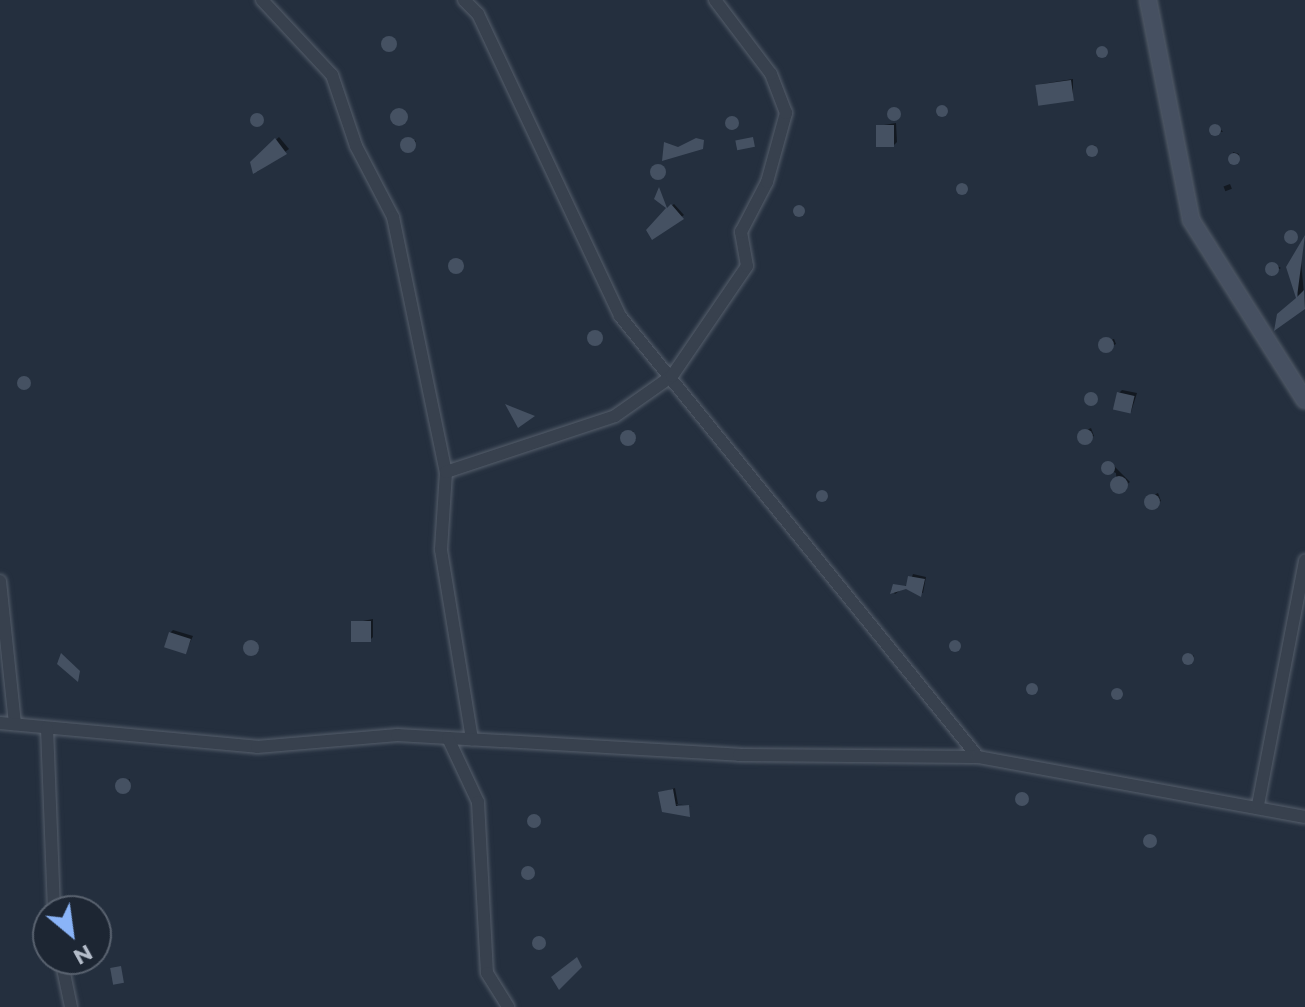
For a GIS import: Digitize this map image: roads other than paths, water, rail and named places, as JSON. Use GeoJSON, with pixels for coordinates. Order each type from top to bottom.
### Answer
{"type":"FeatureCollection","features":[{"type":"Feature","properties":{"kind":"street"},"geometry":{"type":"LineString","coordinates":[[262,0],[332,75],[356,146],[393,217],[446,472],[441,550],[472,739]]}},
{"type":"Feature","properties":{"kind":"street"},"geometry":{"type":"LineString","coordinates":[[464,0],[478,14],[620,316],[672,376],[978,757]]}},
{"type":"Feature","properties":{"kind":"street"},"geometry":{"type":"LineString","coordinates":[[446,472],[615,416],[672,376],[747,266],[741,232],[767,182],[786,113],[771,74],[715,0]]}},
{"type":"Feature","properties":{"kind":"street"},"geometry":{"type":"LineString","coordinates":[[1148,0],[1191,220],[1305,400]]}},
{"type":"Feature","properties":{"kind":"street"},"geometry":{"type":"LineString","coordinates":[[1258,805],[1305,560]]}},
{"type":"Feature","properties":{"kind":"street"},"geometry":{"type":"LineString","coordinates":[[0,581],[15,724]]}},
{"type":"Feature","properties":{"kind":"street"},"geometry":{"type":"LineString","coordinates":[[0,723],[257,747],[448,738],[739,755],[978,757],[1258,805],[1305,817]]}},
{"type":"Feature","properties":{"kind":"street"},"geometry":{"type":"LineString","coordinates":[[47,728],[53,895]]}},
{"type":"Feature","properties":{"kind":"street"},"geometry":{"type":"LineString","coordinates":[[448,738],[478,802],[487,973],[508,1007]]}},
{"type":"Feature","properties":{"kind":"street"},"geometry":{"type":"LineString","coordinates":[[64,975],[71,1007]]}}]}
